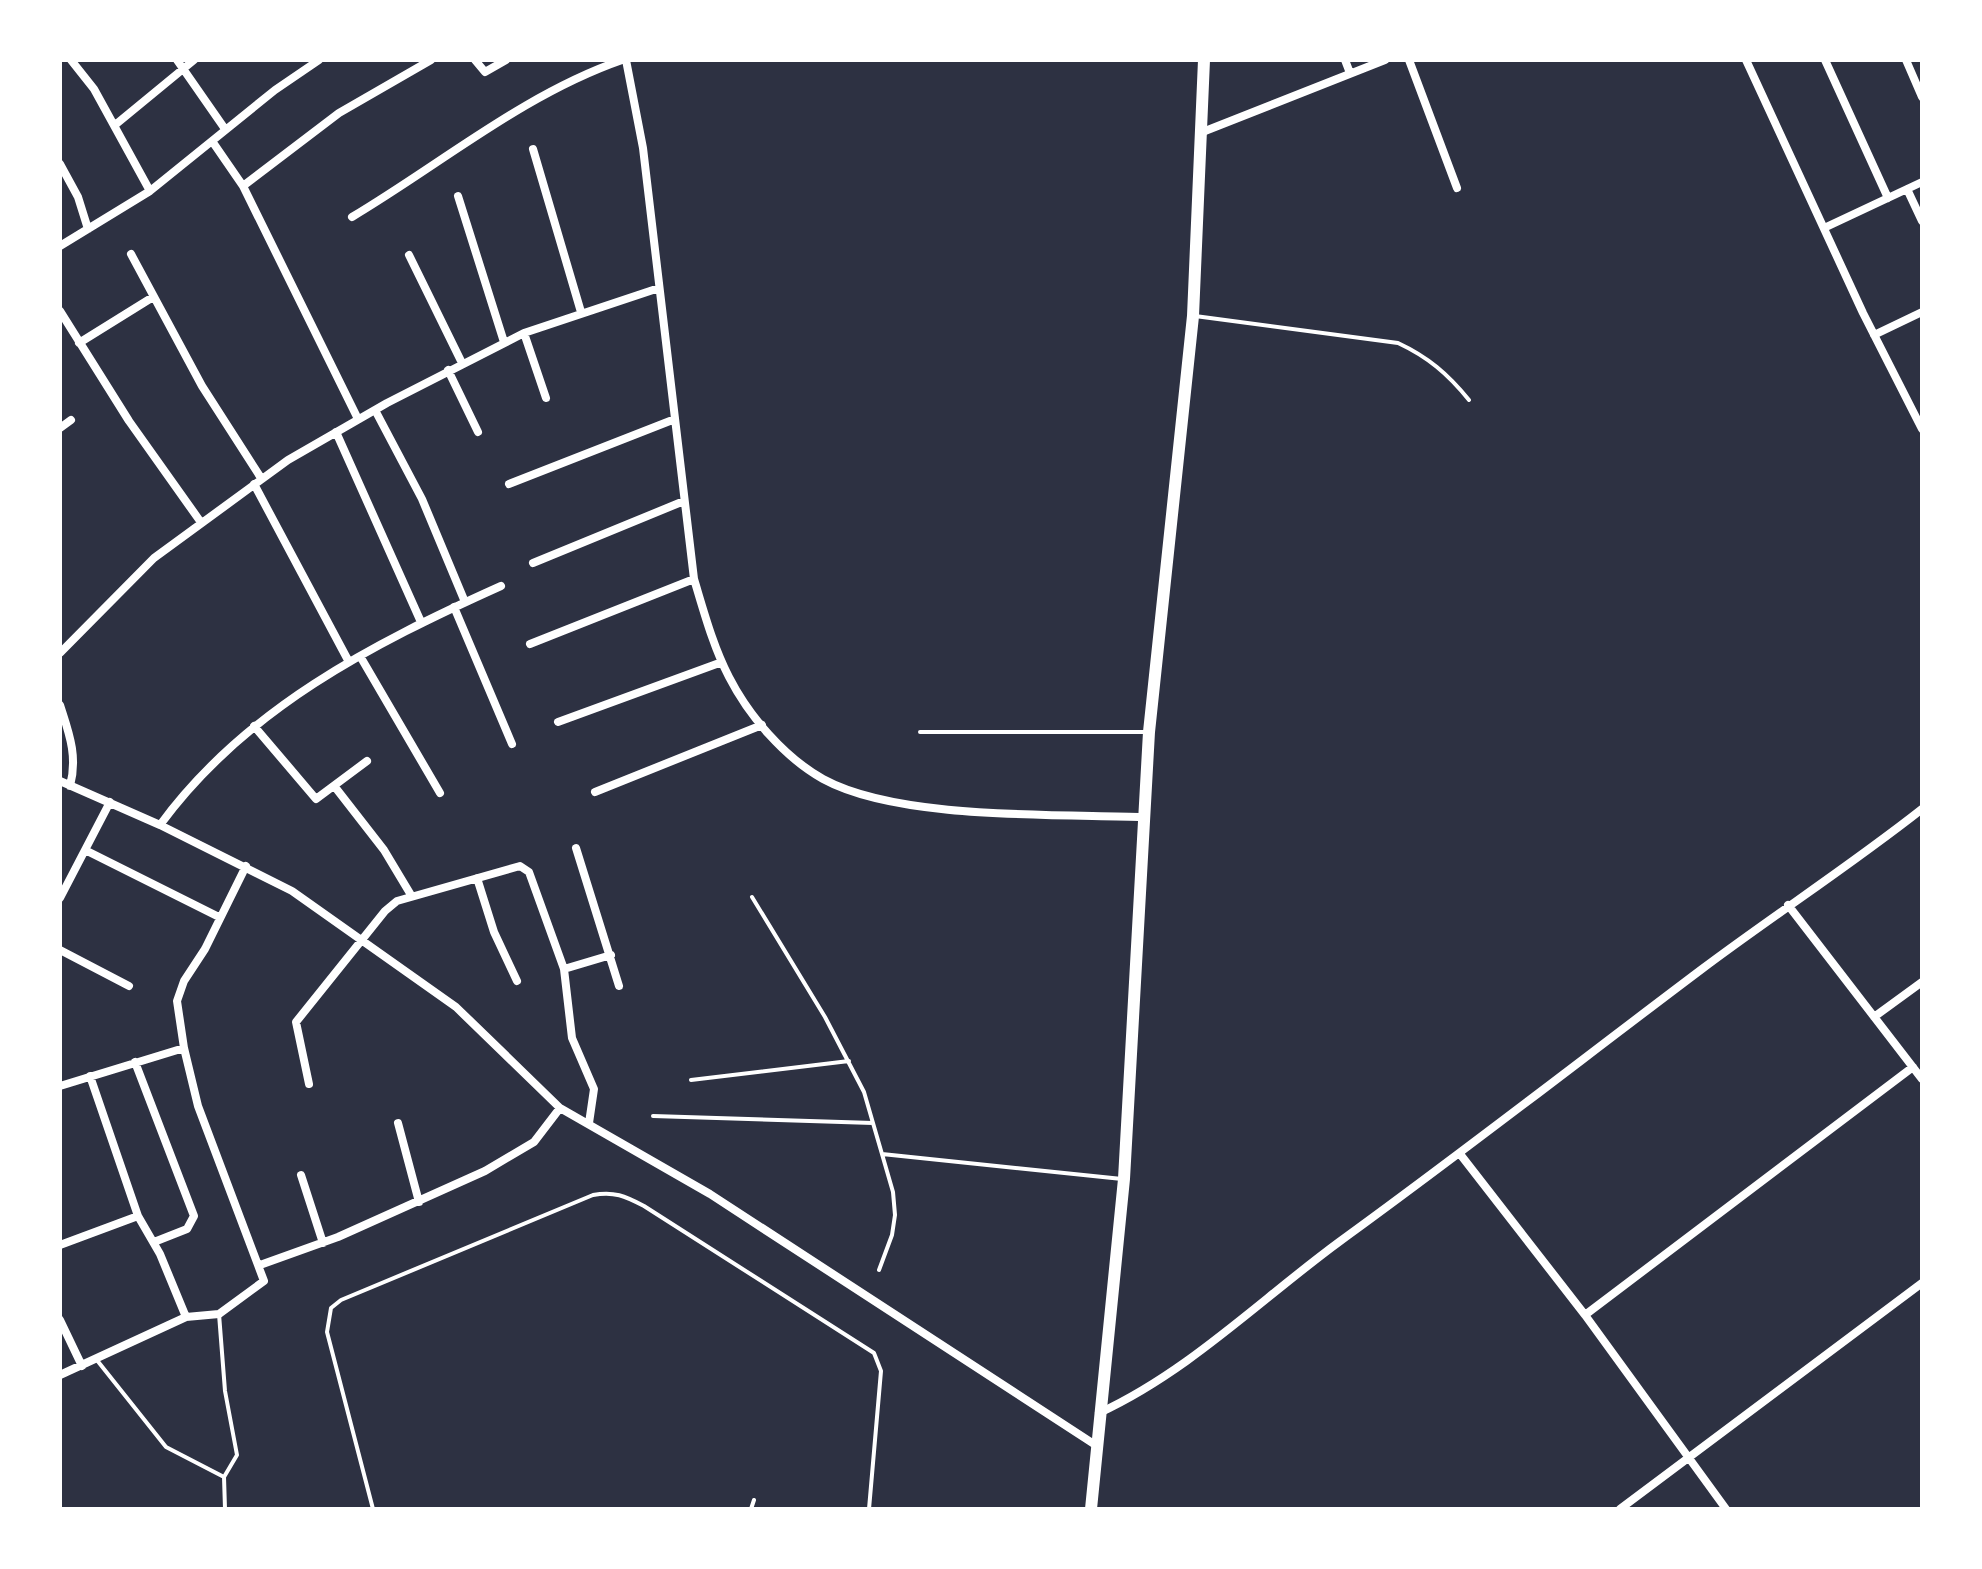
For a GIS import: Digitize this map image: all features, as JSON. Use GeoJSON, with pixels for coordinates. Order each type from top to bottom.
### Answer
{"type":"FeatureCollection","features":[{"type":"Feature","properties":{"kind":"main road"},"geometry":{"type":"LineString","coordinates":[[1091,1509],[1098,1414],[1124,1179],[1149,732],[1193,316],[1204,60]]}},
{"type":"Feature","properties":{"kind":"street"},"geometry":{"type":"LineString","coordinates":[[71,60],[115,125],[150,191]]}},
{"type":"Feature","properties":{"kind":"street"},"geometry":{"type":"LineString","coordinates":[[177,60],[225,129]]}},
{"type":"Feature","properties":{"kind":"street"},"geometry":{"type":"LineString","coordinates":[[115,125],[194,60]]}},
{"type":"Feature","properties":{"kind":"street"},"geometry":{"type":"LineString","coordinates":[[60,246],[150,191],[225,129],[319,60]]}},
{"type":"Feature","properties":{"kind":"street"},"geometry":{"type":"LineString","coordinates":[[243,186],[339,113],[431,60]]}},
{"type":"Feature","properties":{"kind":"street"},"geometry":{"type":"LineString","coordinates":[[475,60],[485,72],[506,60]]}},
{"type":"Feature","properties":{"kind":"street"},"geometry":{"type":"LineString","coordinates":[[352,217],[529,103],[588,72],[624,60],[643,148],[694,579],[722,662],[762,725],[791,757],[823,779],[857,792],[982,811],[1143,817]]}},
{"type":"Feature","properties":{"kind":"street"},"geometry":{"type":"LineString","coordinates":[[1345,60],[1350,73]]}},
{"type":"Feature","properties":{"kind":"street"},"geometry":{"type":"LineString","coordinates":[[1200,133],[1385,60]]}},
{"type":"Feature","properties":{"kind":"street"},"geometry":{"type":"LineString","coordinates":[[1409,60],[1457,188]]}},
{"type":"Feature","properties":{"kind":"street"},"geometry":{"type":"LineString","coordinates":[[1746,60],[1874,335],[1922,429]]}},
{"type":"Feature","properties":{"kind":"street"},"geometry":{"type":"LineString","coordinates":[[1825,60],[1888,198]]}},
{"type":"Feature","properties":{"kind":"street"},"geometry":{"type":"LineString","coordinates":[[1906,60],[1922,97]]}},
{"type":"Feature","properties":{"kind":"street"},"geometry":{"type":"LineString","coordinates":[[212,141],[243,186],[358,419]]}},
{"type":"Feature","properties":{"kind":"street"},"geometry":{"type":"LineString","coordinates":[[533,149],[581,312]]}},
{"type":"Feature","properties":{"kind":"street"},"geometry":{"type":"LineString","coordinates":[[60,164],[78,197],[88,229]]}},
{"type":"Feature","properties":{"kind":"street"},"geometry":{"type":"LineString","coordinates":[[1824,228],[1922,182]]}},
{"type":"Feature","properties":{"kind":"street"},"geometry":{"type":"LineString","coordinates":[[1907,189],[1922,221]]}},
{"type":"Feature","properties":{"kind":"street"},"geometry":{"type":"LineString","coordinates":[[458,196],[504,342]]}},
{"type":"Feature","properties":{"kind":"street"},"geometry":{"type":"LineString","coordinates":[[131,254],[202,386],[258,481],[349,662]]}},
{"type":"Feature","properties":{"kind":"street"},"geometry":{"type":"LineString","coordinates":[[409,255],[462,363]]}},
{"type":"Feature","properties":{"kind":"street"},"geometry":{"type":"LineString","coordinates":[[60,653],[120,590],[200,521],[336,432],[448,370],[524,333],[659,288]]}},
{"type":"Feature","properties":{"kind":"street"},"geometry":{"type":"LineString","coordinates":[[79,343],[153,297]]}},
{"type":"Feature","properties":{"kind":"street"},"geometry":{"type":"LineString","coordinates":[[60,311],[129,421],[200,521]]}},
{"type":"Feature","properties":{"kind":"street"},"geometry":{"type":"LineString","coordinates":[[1874,335],[1922,312]]}},
{"type":"Feature","properties":{"kind":"street"},"geometry":{"type":"LineString","coordinates":[[524,333],[546,398]]}},
{"type":"Feature","properties":{"kind":"street"},"geometry":{"type":"LineString","coordinates":[[448,370],[478,432]]}},
{"type":"Feature","properties":{"kind":"street"},"geometry":{"type":"LineString","coordinates":[[375,410],[422,499],[465,602]]}},
{"type":"Feature","properties":{"kind":"street"},"geometry":{"type":"LineString","coordinates":[[509,484],[675,419]]}},
{"type":"Feature","properties":{"kind":"street"},"geometry":{"type":"LineString","coordinates":[[60,428],[71,420]]}},
{"type":"Feature","properties":{"kind":"street"},"geometry":{"type":"LineString","coordinates":[[336,432],[421,622]]}},
{"type":"Feature","properties":{"kind":"street"},"geometry":{"type":"LineString","coordinates":[[533,563],[684,501]]}},
{"type":"Feature","properties":{"kind":"street"},"geometry":{"type":"LineString","coordinates":[[530,644],[694,579]]}},
{"type":"Feature","properties":{"kind":"street"},"geometry":{"type":"LineString","coordinates":[[160,825],[201,772],[282,703],[421,622],[501,586]]}},
{"type":"Feature","properties":{"kind":"street"},"geometry":{"type":"LineString","coordinates":[[454,607],[512,744]]}},
{"type":"Feature","properties":{"kind":"street"},"geometry":{"type":"LineString","coordinates":[[360,656],[440,793]]}},
{"type":"Feature","properties":{"kind":"street"},"geometry":{"type":"LineString","coordinates":[[558,722],[722,662]]}},
{"type":"Feature","properties":{"kind":"street"},"geometry":{"type":"LineString","coordinates":[[60,705],[73,743],[74,770],[70,786]]}},
{"type":"Feature","properties":{"kind":"street"},"geometry":{"type":"LineString","coordinates":[[595,792],[762,725]]}},
{"type":"Feature","properties":{"kind":"street"},"geometry":{"type":"LineString","coordinates":[[254,726],[312,797],[320,799],[367,761]]}},
{"type":"Feature","properties":{"kind":"street"},"geometry":{"type":"LineString","coordinates":[[60,781],[160,825],[292,891],[456,1007],[560,1108],[723,1202],[1097,1446]]}},
{"type":"Feature","properties":{"kind":"street"},"geometry":{"type":"LineString","coordinates":[[335,787],[384,850],[411,895]]}},
{"type":"Feature","properties":{"kind":"street"},"geometry":{"type":"LineString","coordinates":[[60,898],[110,802]]}},
{"type":"Feature","properties":{"kind":"street"},"geometry":{"type":"LineString","coordinates":[[1098,1414],[1154,1385],[1287,1280],[1460,1154],[1788,905],[1922,809]]}},
{"type":"Feature","properties":{"kind":"street"},"geometry":{"type":"LineString","coordinates":[[576,848],[619,986]]}},
{"type":"Feature","properties":{"kind":"street"},"geometry":{"type":"LineString","coordinates":[[85,850],[219,917]]}},
{"type":"Feature","properties":{"kind":"street"},"geometry":{"type":"LineString","coordinates":[[60,1375],[186,1317],[219,1314],[262,1285],[264,1277],[260,1265],[216,1158],[184,1048],[177,1001],[246,866]]}},
{"type":"Feature","properties":{"kind":"street"},"geometry":{"type":"LineString","coordinates":[[309,1084],[296,1022],[385,911],[411,895],[515,866],[525,867],[564,969],[572,1038],[594,1089],[589,1123]]}},
{"type":"Feature","properties":{"kind":"street"},"geometry":{"type":"LineString","coordinates":[[477,878],[494,932],[517,981]]}},
{"type":"Feature","properties":{"kind":"street"},"geometry":{"type":"LineString","coordinates":[[1788,905],[1922,1079]]}},
{"type":"Feature","properties":{"kind":"street"},"geometry":{"type":"LineString","coordinates":[[60,950],[129,986]]}},
{"type":"Feature","properties":{"kind":"street"},"geometry":{"type":"LineString","coordinates":[[564,969],[611,955]]}},
{"type":"Feature","properties":{"kind":"street"},"geometry":{"type":"LineString","coordinates":[[1874,1017],[1922,982]]}},
{"type":"Feature","properties":{"kind":"street"},"geometry":{"type":"LineString","coordinates":[[60,1086],[184,1048]]}},
{"type":"Feature","properties":{"kind":"street"},"geometry":{"type":"LineString","coordinates":[[135,1062],[194,1216],[187,1229],[154,1242]]}},
{"type":"Feature","properties":{"kind":"street"},"geometry":{"type":"LineString","coordinates":[[1585,1315],[1913,1067]]}},
{"type":"Feature","properties":{"kind":"street"},"geometry":{"type":"LineString","coordinates":[[90,1076],[138,1216],[154,1242],[186,1317]]}},
{"type":"Feature","properties":{"kind":"street"},"geometry":{"type":"LineString","coordinates":[[260,1265],[323,1243],[419,1202],[518,1153],[534,1142],[560,1108]]}},
{"type":"Feature","properties":{"kind":"street"},"geometry":{"type":"LineString","coordinates":[[398,1123],[419,1202]]}},
{"type":"Feature","properties":{"kind":"street"},"geometry":{"type":"LineString","coordinates":[[1460,1154],[1585,1315],[1726,1509]]}},
{"type":"Feature","properties":{"kind":"street"},"geometry":{"type":"LineString","coordinates":[[301,1175],[323,1243]]}},
{"type":"Feature","properties":{"kind":"street"},"geometry":{"type":"LineString","coordinates":[[60,1245],[138,1216]]}},
{"type":"Feature","properties":{"kind":"street"},"geometry":{"type":"LineString","coordinates":[[1620,1509],[1922,1283]]}},
{"type":"Feature","properties":{"kind":"street"},"geometry":{"type":"LineString","coordinates":[[60,1320],[82,1366]]}},
{"type":"Feature","properties":{"kind":"lane"},"geometry":{"type":"LineString","coordinates":[[1193,316],[1398,343],[1436,365],[1469,400]]}},
{"type":"Feature","properties":{"kind":"lane"},"geometry":{"type":"LineString","coordinates":[[920,732],[1149,732]]}},
{"type":"Feature","properties":{"kind":"lane"},"geometry":{"type":"LineString","coordinates":[[752,897],[849,1061],[873,1123],[895,1215],[892,1235],[879,1270]]}},
{"type":"Feature","properties":{"kind":"lane"},"geometry":{"type":"LineString","coordinates":[[691,1080],[849,1061]]}},
{"type":"Feature","properties":{"kind":"lane"},"geometry":{"type":"LineString","coordinates":[[653,1116],[873,1123]]}},
{"type":"Feature","properties":{"kind":"lane"},"geometry":{"type":"LineString","coordinates":[[882,1154],[1124,1179]]}},
{"type":"Feature","properties":{"kind":"lane"},"geometry":{"type":"LineString","coordinates":[[373,1509],[327,1332],[331,1308],[341,1300],[593,1195],[608,1192],[621,1194],[644,1206],[874,1353],[881,1371],[869,1509]]}},
{"type":"Feature","properties":{"kind":"lane"},"geometry":{"type":"LineString","coordinates":[[219,1314],[225,1391],[237,1455],[224,1477],[225,1509]]}},
{"type":"Feature","properties":{"kind":"lane"},"geometry":{"type":"LineString","coordinates":[[96,1359],[166,1447],[224,1477]]}},
{"type":"Feature","properties":{"kind":"lane"},"geometry":{"type":"LineString","coordinates":[[751,1509],[754,1500]]}}]}
